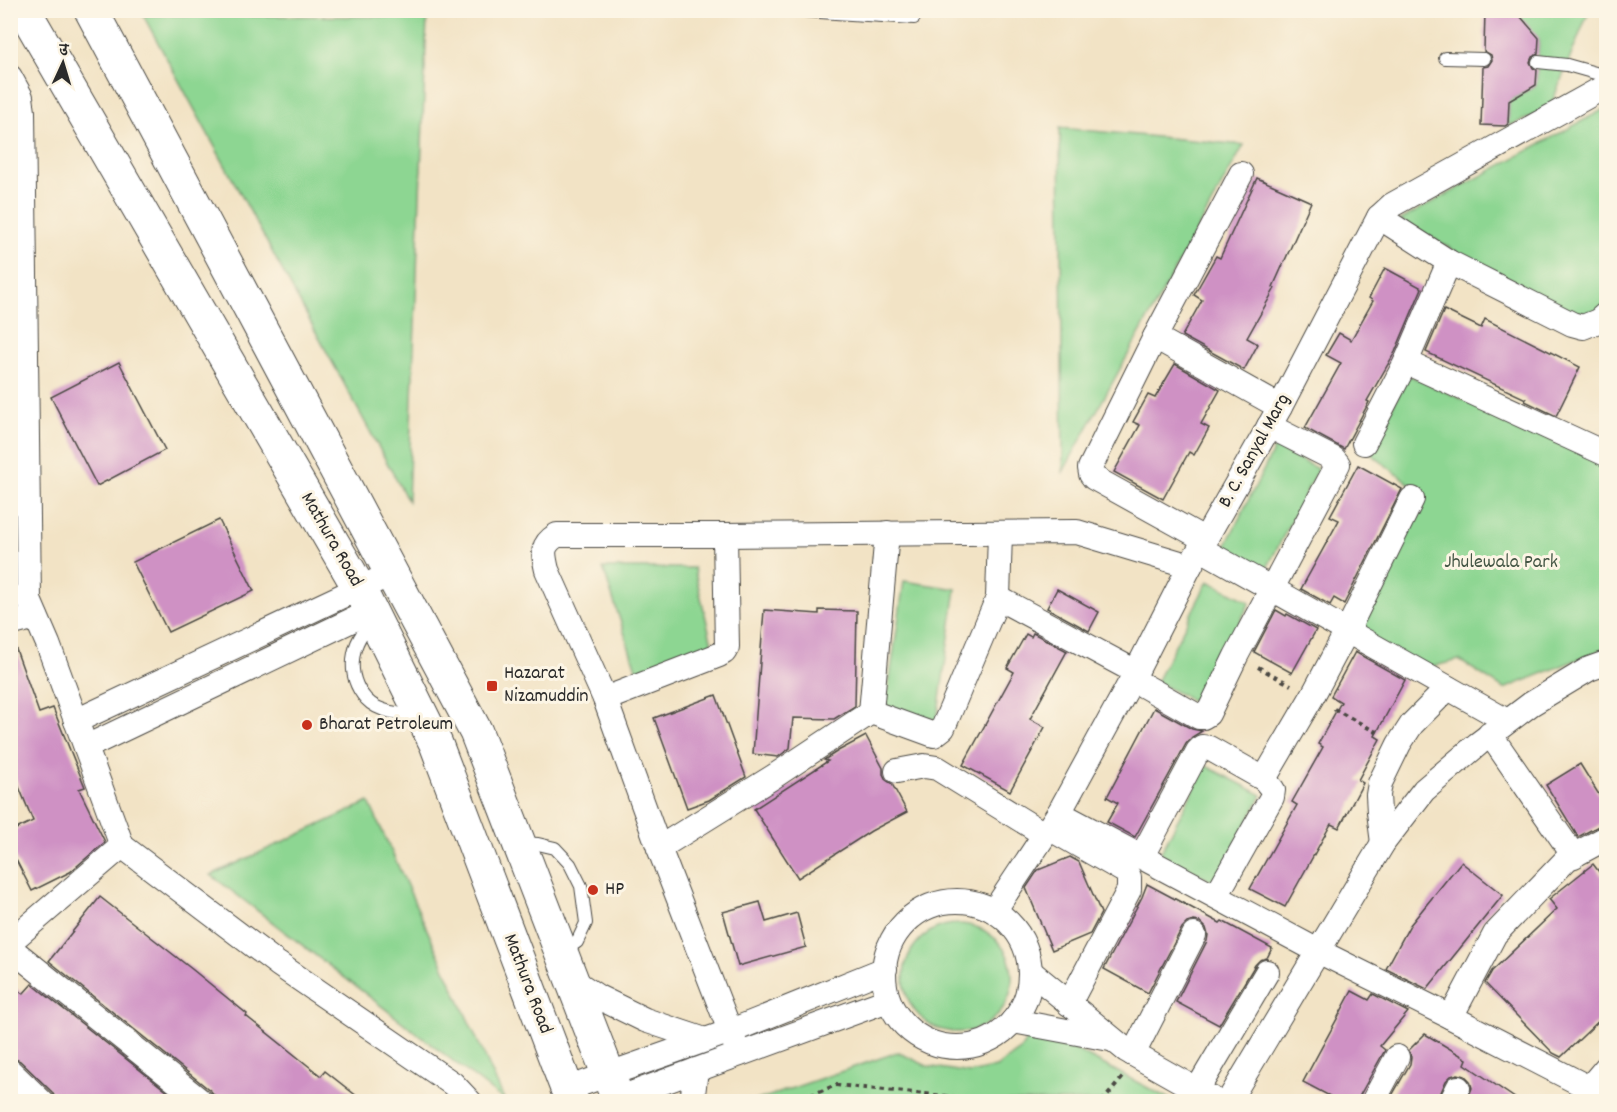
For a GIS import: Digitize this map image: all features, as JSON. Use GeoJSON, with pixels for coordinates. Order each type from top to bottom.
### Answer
{"type":"FeatureCollection","features":[{"type":"Feature","properties":{"kind":"main road","name":"Mathura Road"},"geometry":{"type":"LineString","coordinates":[[24,10],[368,606],[436,744],[569,1095]]}},
{"type":"Feature","properties":{"kind":"main road","name":"Mathura Road"},"geometry":{"type":"LineString","coordinates":[[91,10],[476,732],[615,1096]]}},
{"type":"Feature","properties":{"kind":"street"},"geometry":{"type":"LineString","coordinates":[[10,77],[21,97],[23,112],[29,600],[122,846],[278,964],[453,1084],[470,1101]]}},
{"type":"Feature","properties":{"kind":"street","name":"B. C. Sanyal Marg"},"geometry":{"type":"LineString","coordinates":[[994,911],[1051,825],[1275,416],[1379,217],[1392,205],[1606,86]]}},
{"type":"Feature","properties":{"kind":"street"},"geometry":{"type":"LineString","coordinates":[[1241,174],[1092,462],[1091,474],[1199,552],[1272,589],[1448,688],[1499,727],[1574,856]]}},
{"type":"Feature","properties":{"kind":"street"},"geometry":{"type":"LineString","coordinates":[[1379,217],[1449,262],[1572,324],[1583,327],[1598,321],[1606,314]]}},
{"type":"Feature","properties":{"kind":"street"},"geometry":{"type":"LineString","coordinates":[[1364,443],[1406,362],[1449,262]]}},
{"type":"Feature","properties":{"kind":"street"},"geometry":{"type":"LineString","coordinates":[[998,598],[1134,675],[1199,717],[1208,714],[1236,656],[1338,464],[1275,416],[1155,338]]}},
{"type":"Feature","properties":{"kind":"street"},"geometry":{"type":"LineString","coordinates":[[1406,362],[1606,454]]}},
{"type":"Feature","properties":{"kind":"street"},"geometry":{"type":"LineString","coordinates":[[1264,779],[1347,631],[1412,499]]}},
{"type":"Feature","properties":{"kind":"street"},"geometry":{"type":"LineString","coordinates":[[739,1054],[659,848],[605,699],[547,570],[544,547],[549,539],[557,535],[1077,532],[1199,552]]}},
{"type":"Feature","properties":{"kind":"street"},"geometry":{"type":"LineString","coordinates":[[871,712],[887,533]]}},
{"type":"Feature","properties":{"kind":"street"},"geometry":{"type":"LineString","coordinates":[[871,712],[934,735],[944,728],[998,598],[1000,533]]}},
{"type":"Feature","properties":{"kind":"street"},"geometry":{"type":"LineString","coordinates":[[605,699],[724,652],[727,647],[725,535]]}},
{"type":"Feature","properties":{"kind":"street"},"geometry":{"type":"LineString","coordinates":[[86,747],[368,606],[392,574]]}},
{"type":"Feature","properties":{"kind":"street"},"geometry":{"type":"LineString","coordinates":[[76,721],[368,606]]}},
{"type":"Feature","properties":{"kind":"street"},"geometry":{"type":"LineString","coordinates":[[10,624],[36,617]]}},
{"type":"Feature","properties":{"kind":"street"},"geometry":{"type":"LineString","coordinates":[[1228,1101],[1383,843],[1424,790],[1499,727],[1531,704],[1589,669],[1606,663]]}},
{"type":"Feature","properties":{"kind":"street"},"geometry":{"type":"LineString","coordinates":[[1383,843],[1378,804],[1380,783],[1399,744],[1412,724],[1448,688]]}},
{"type":"Feature","properties":{"kind":"street"},"geometry":{"type":"LineString","coordinates":[[659,848],[871,712]]}},
{"type":"Feature","properties":{"kind":"street"},"geometry":{"type":"LineString","coordinates":[[1142,856],[1198,751],[1202,747],[1209,748],[1264,779],[1273,790],[1272,796],[1216,896]]}},
{"type":"Feature","properties":{"kind":"street"},"geometry":{"type":"LineString","coordinates":[[897,771],[924,766],[937,768],[1051,825],[1126,872],[1130,878],[1129,890],[1069,1004]]}},
{"type":"Feature","properties":{"kind":"street"},"geometry":{"type":"LineString","coordinates":[[1051,825],[1142,856],[1318,951],[1451,1017],[1586,1095],[1606,1068]]}},
{"type":"Feature","properties":{"kind":"street"},"geometry":{"type":"LineString","coordinates":[[1451,1017],[1495,934],[1568,859],[1606,838]]}},
{"type":"Feature","properties":{"kind":"street"},"geometry":{"type":"LineString","coordinates":[[10,942],[122,846]]}},
{"type":"Feature","properties":{"kind":"street"},"geometry":{"type":"LineString","coordinates":[[951,901],[974,902],[994,911],[1013,927],[1026,948],[1031,972],[1027,996],[1017,1016],[1002,1033],[982,1043],[959,1047],[937,1044],[916,1035],[900,1019],[888,1000],[884,978],[885,969],[886,956],[895,935],[910,918],[929,906],[951,901]]}},
{"type":"Feature","properties":{"kind":"street"},"geometry":{"type":"LineString","coordinates":[[1133,1054],[1194,935]]}},
{"type":"Feature","properties":{"kind":"street"},"geometry":{"type":"LineString","coordinates":[[10,948],[202,1101]]}},
{"type":"Feature","properties":{"kind":"street"},"geometry":{"type":"LineString","coordinates":[[566,965],[598,997],[645,1020],[705,1040]]}},
{"type":"Feature","properties":{"kind":"street"},"geometry":{"type":"LineString","coordinates":[[615,1096],[705,1040],[885,969]]}},
{"type":"Feature","properties":{"kind":"street"},"geometry":{"type":"LineString","coordinates":[[1031,972],[1133,1054],[1218,1101]]}},
{"type":"Feature","properties":{"kind":"street"},"geometry":{"type":"LineString","coordinates":[[1197,1090],[1267,972]]}},
{"type":"Feature","properties":{"kind":"street"},"geometry":{"type":"LineString","coordinates":[[1254,993],[1283,1009]]}},
{"type":"Feature","properties":{"kind":"street"},"geometry":{"type":"LineString","coordinates":[[569,1095],[615,1096],[696,1070],[888,1000]]}},
{"type":"Feature","properties":{"kind":"street"},"geometry":{"type":"LineString","coordinates":[[1013,1021],[1113,1039]]}},
{"type":"Feature","properties":{"kind":"street"},"geometry":{"type":"LineString","coordinates":[[1373,1101],[1397,1057]]}},
{"type":"Feature","properties":{"kind":"street"},"geometry":{"type":"LineString","coordinates":[[692,1101],[696,1070]]}},
{"type":"Feature","properties":{"kind":"street"},"geometry":{"type":"LineString","coordinates":[[10,1071],[42,1101]]}},
{"type":"Feature","properties":{"kind":"lane"},"geometry":{"type":"LineString","coordinates":[[788,10],[915,18]]}},
{"type":"Feature","properties":{"kind":"lane"},"geometry":{"type":"LineString","coordinates":[[1445,58],[1484,59]]}},
{"type":"Feature","properties":{"kind":"lane"},"geometry":{"type":"LineString","coordinates":[[1538,62],[1567,65],[1606,76]]}},
{"type":"Feature","properties":{"kind":"lane"},"geometry":{"type":"LineString","coordinates":[[368,606],[365,628],[357,641],[352,657],[354,680],[367,700],[384,710],[405,715],[421,714]]}},
{"type":"Feature","properties":{"kind":"lane"},"geometry":{"type":"LineString","coordinates":[[519,843],[555,848],[570,864],[581,886],[586,923],[566,965]]}},
{"type":"Feature","properties":{"kind":"path"},"geometry":{"type":"LineString","coordinates":[[794,1101],[836,1085],[1005,1101]]}},
{"type":"Feature","properties":{"kind":"green space"},"geometry":{"type":"Polygon","coordinates":[[[1515,11],[1589,11],[1549,110],[1508,126],[1509,101],[1536,85],[1539,39],[1515,11]]]}},
{"type":"Feature","properties":{"kind":"green space"},"geometry":{"type":"Polygon","coordinates":[[[143,15],[427,17],[408,501],[143,15]]]}},
{"type":"Feature","properties":{"kind":"green space"},"geometry":{"type":"Polygon","coordinates":[[[1606,108],[1606,304],[1580,322],[1400,220],[1606,108]]]}},
{"type":"Feature","properties":{"kind":"green space"},"geometry":{"type":"Polygon","coordinates":[[[1060,128],[1244,145],[1063,472],[1060,128]]]}},
{"type":"Feature","properties":{"kind":"green space","name":"Jhulewala Park"},"geometry":{"type":"Polygon","coordinates":[[[1408,375],[1606,463],[1606,648],[1504,689],[1459,660],[1422,669],[1361,632],[1358,611],[1420,492],[1370,453],[1408,375]]]}},
{"type":"Feature","properties":{"kind":"green space"},"geometry":{"type":"Polygon","coordinates":[[[1275,447],[1318,469],[1266,570],[1224,549],[1275,447]]]}},
{"type":"Feature","properties":{"kind":"green space"},"geometry":{"type":"Polygon","coordinates":[[[603,568],[694,568],[713,648],[639,678],[603,568]]]}},
{"type":"Feature","properties":{"kind":"green space"},"geometry":{"type":"Polygon","coordinates":[[[904,581],[956,589],[937,720],[885,712],[904,581]]]}},
{"type":"Feature","properties":{"kind":"green space"},"geometry":{"type":"Polygon","coordinates":[[[1208,581],[1250,602],[1199,704],[1156,682],[1208,581]]]}},
{"type":"Feature","properties":{"kind":"green space"},"geometry":{"type":"Polygon","coordinates":[[[1206,766],[1262,795],[1215,883],[1160,854],[1206,766]]]}},
{"type":"Feature","properties":{"kind":"green space"},"geometry":{"type":"Polygon","coordinates":[[[369,802],[505,1101],[211,875],[369,802]]]}},
{"type":"Feature","properties":{"kind":"green space"},"geometry":{"type":"Polygon","coordinates":[[[958,924],[968,925],[988,933],[996,940],[1003,948],[1011,968],[1011,988],[1003,1008],[996,1016],[988,1023],[968,1031],[958,1032],[948,1031],[928,1023],[920,1016],[913,1008],[905,988],[904,978],[905,968],[913,948],[920,940],[928,933],[948,925],[958,924]]]}},
{"type":"Feature","properties":{"kind":"green space"},"geometry":{"type":"Polygon","coordinates":[[[1034,1028],[1173,1101],[752,1102],[898,1052],[927,1066],[970,1073],[996,1067],[1020,1050],[1034,1028]]]}},
{"type":"Feature","properties":{"kind":"building"},"geometry":{"type":"Polygon","coordinates":[[[1485,10],[1515,10],[1539,38],[1538,54],[1532,57],[1530,62],[1537,70],[1536,85],[1509,101],[1508,124],[1505,126],[1481,125],[1483,67],[1488,66],[1492,60],[1491,55],[1484,51],[1485,10]]]}},
{"type":"Feature","properties":{"kind":"building"},"geometry":{"type":"Polygon","coordinates":[[[1257,178],[1311,202],[1273,287],[1275,288],[1247,338],[1258,344],[1244,370],[1182,336],[1202,300],[1194,295],[1216,256],[1220,258],[1257,178]]]}},
{"type":"Feature","properties":{"kind":"building"},"geometry":{"type":"Polygon","coordinates":[[[1385,268],[1422,288],[1395,352],[1367,401],[1369,402],[1344,449],[1305,428],[1341,363],[1326,355],[1339,333],[1351,340],[1373,301],[1369,298],[1385,268]]]}},
{"type":"Feature","properties":{"kind":"building"},"geometry":{"type":"Polygon","coordinates":[[[1444,310],[1481,328],[1485,319],[1580,367],[1556,416],[1525,401],[1526,399],[1426,352],[1444,310]]]}},
{"type":"Feature","properties":{"kind":"building"},"geometry":{"type":"Polygon","coordinates":[[[119,362],[165,450],[97,486],[51,397],[119,362]]]}},
{"type":"Feature","properties":{"kind":"building"},"geometry":{"type":"Polygon","coordinates":[[[1175,364],[1220,390],[1201,424],[1209,428],[1194,455],[1189,452],[1163,499],[1114,472],[1140,425],[1133,422],[1148,395],[1155,398],[1175,364]]]}},
{"type":"Feature","properties":{"kind":"building"},"geometry":{"type":"Polygon","coordinates":[[[1358,465],[1402,489],[1344,604],[1334,598],[1330,605],[1301,589],[1339,520],[1330,516],[1358,465]]]}},
{"type":"Feature","properties":{"kind":"building"},"geometry":{"type":"Polygon","coordinates":[[[219,520],[254,591],[168,632],[133,562],[219,520]]]}},
{"type":"Feature","properties":{"kind":"building"},"geometry":{"type":"Polygon","coordinates":[[[1057,589],[1099,612],[1089,631],[1047,608],[1057,589]]]}},
{"type":"Feature","properties":{"kind":"building"},"geometry":{"type":"Polygon","coordinates":[[[764,610],[819,614],[819,610],[857,611],[855,706],[834,719],[793,718],[790,748],[778,757],[753,754],[764,610]]]}},
{"type":"Feature","properties":{"kind":"building"},"geometry":{"type":"Polygon","coordinates":[[[1276,610],[1316,630],[1292,673],[1254,652],[1276,610]]]}},
{"type":"Feature","properties":{"kind":"building"},"geometry":{"type":"Polygon","coordinates":[[[1033,633],[1067,651],[1030,719],[1045,727],[1010,791],[963,765],[1014,672],[1007,668],[1026,634],[1031,637],[1033,633]]]}},
{"type":"Feature","properties":{"kind":"building"},"geometry":{"type":"Polygon","coordinates":[[[10,641],[13,641],[39,713],[53,708],[85,787],[79,789],[105,842],[70,872],[32,891],[10,848],[10,832],[33,821],[10,765],[10,641]]]}},
{"type":"Feature","properties":{"kind":"building"},"geometry":{"type":"Polygon","coordinates":[[[1355,652],[1405,680],[1375,736],[1380,739],[1358,780],[1363,783],[1339,828],[1331,824],[1285,907],[1250,889],[1297,805],[1292,802],[1323,747],[1318,744],[1341,702],[1331,696],[1355,652]]]}},
{"type":"Feature","properties":{"kind":"building"},"geometry":{"type":"Polygon","coordinates":[[[716,695],[746,777],[709,800],[687,808],[654,718],[716,695]]]}},
{"type":"Feature","properties":{"kind":"building"},"geometry":{"type":"Polygon","coordinates":[[[1154,708],[1192,729],[1202,731],[1186,744],[1135,837],[1107,822],[1118,803],[1107,797],[1154,708]]]}},
{"type":"Feature","properties":{"kind":"building"},"geometry":{"type":"Polygon","coordinates":[[[866,736],[883,768],[886,780],[892,784],[907,812],[871,831],[798,878],[754,809],[828,761],[824,760],[866,736]]]}},
{"type":"Feature","properties":{"kind":"building"},"geometry":{"type":"Polygon","coordinates":[[[1580,764],[1606,806],[1606,822],[1578,837],[1546,785],[1580,764]]]}},
{"type":"Feature","properties":{"kind":"building"},"geometry":{"type":"Polygon","coordinates":[[[1070,857],[1079,862],[1101,913],[1090,934],[1052,950],[1026,888],[1038,870],[1070,857]]]}},
{"type":"Feature","properties":{"kind":"building"},"geometry":{"type":"Polygon","coordinates":[[[1461,862],[1503,895],[1427,989],[1386,969],[1410,925],[1461,862]]]}},
{"type":"Feature","properties":{"kind":"building"},"geometry":{"type":"Polygon","coordinates":[[[1593,864],[1606,881],[1606,1014],[1561,1057],[1553,1053],[1485,983],[1492,971],[1557,909],[1549,899],[1593,864]]]}},
{"type":"Feature","properties":{"kind":"building"},"geometry":{"type":"Polygon","coordinates":[[[1147,884],[1272,948],[1267,958],[1255,965],[1219,1025],[1176,1002],[1207,941],[1206,928],[1200,922],[1187,923],[1182,928],[1148,993],[1104,969],[1147,884]]]}},
{"type":"Feature","properties":{"kind":"building"},"geometry":{"type":"Polygon","coordinates":[[[100,897],[193,970],[321,1076],[325,1071],[363,1101],[216,1101],[211,1091],[49,961],[100,897]]]}},
{"type":"Feature","properties":{"kind":"building"},"geometry":{"type":"Polygon","coordinates":[[[760,902],[766,922],[797,913],[806,947],[738,966],[723,912],[760,902]]]}},
{"type":"Feature","properties":{"kind":"building"},"geometry":{"type":"Polygon","coordinates":[[[10,984],[23,994],[32,984],[179,1101],[57,1101],[52,1092],[20,1061],[10,1057],[10,984]]]}},
{"type":"Feature","properties":{"kind":"building"},"geometry":{"type":"Polygon","coordinates":[[[1352,991],[1369,1000],[1373,994],[1408,1012],[1380,1046],[1385,1050],[1360,1095],[1359,1101],[1339,1101],[1303,1082],[1352,991]]]}},
{"type":"Feature","properties":{"kind":"building"},"geometry":{"type":"Polygon","coordinates":[[[1425,1034],[1467,1059],[1465,1064],[1519,1101],[1467,1101],[1472,1088],[1470,1081],[1458,1074],[1446,1081],[1437,1101],[1389,1101],[1410,1064],[1409,1050],[1425,1034]]]}},
{"type":"Feature","properties":{"kind":"place","name":"Hazarat Nizamuddin"},"geometry":{"type":"Point","coordinates":[492,686]}},
{"type":"Feature","properties":{"kind":"place","name":"Bharat Petroleum"},"geometry":{"type":"Point","coordinates":[307,725]}},
{"type":"Feature","properties":{"kind":"place","name":"HP"},"geometry":{"type":"Point","coordinates":[593,890]}}]}
